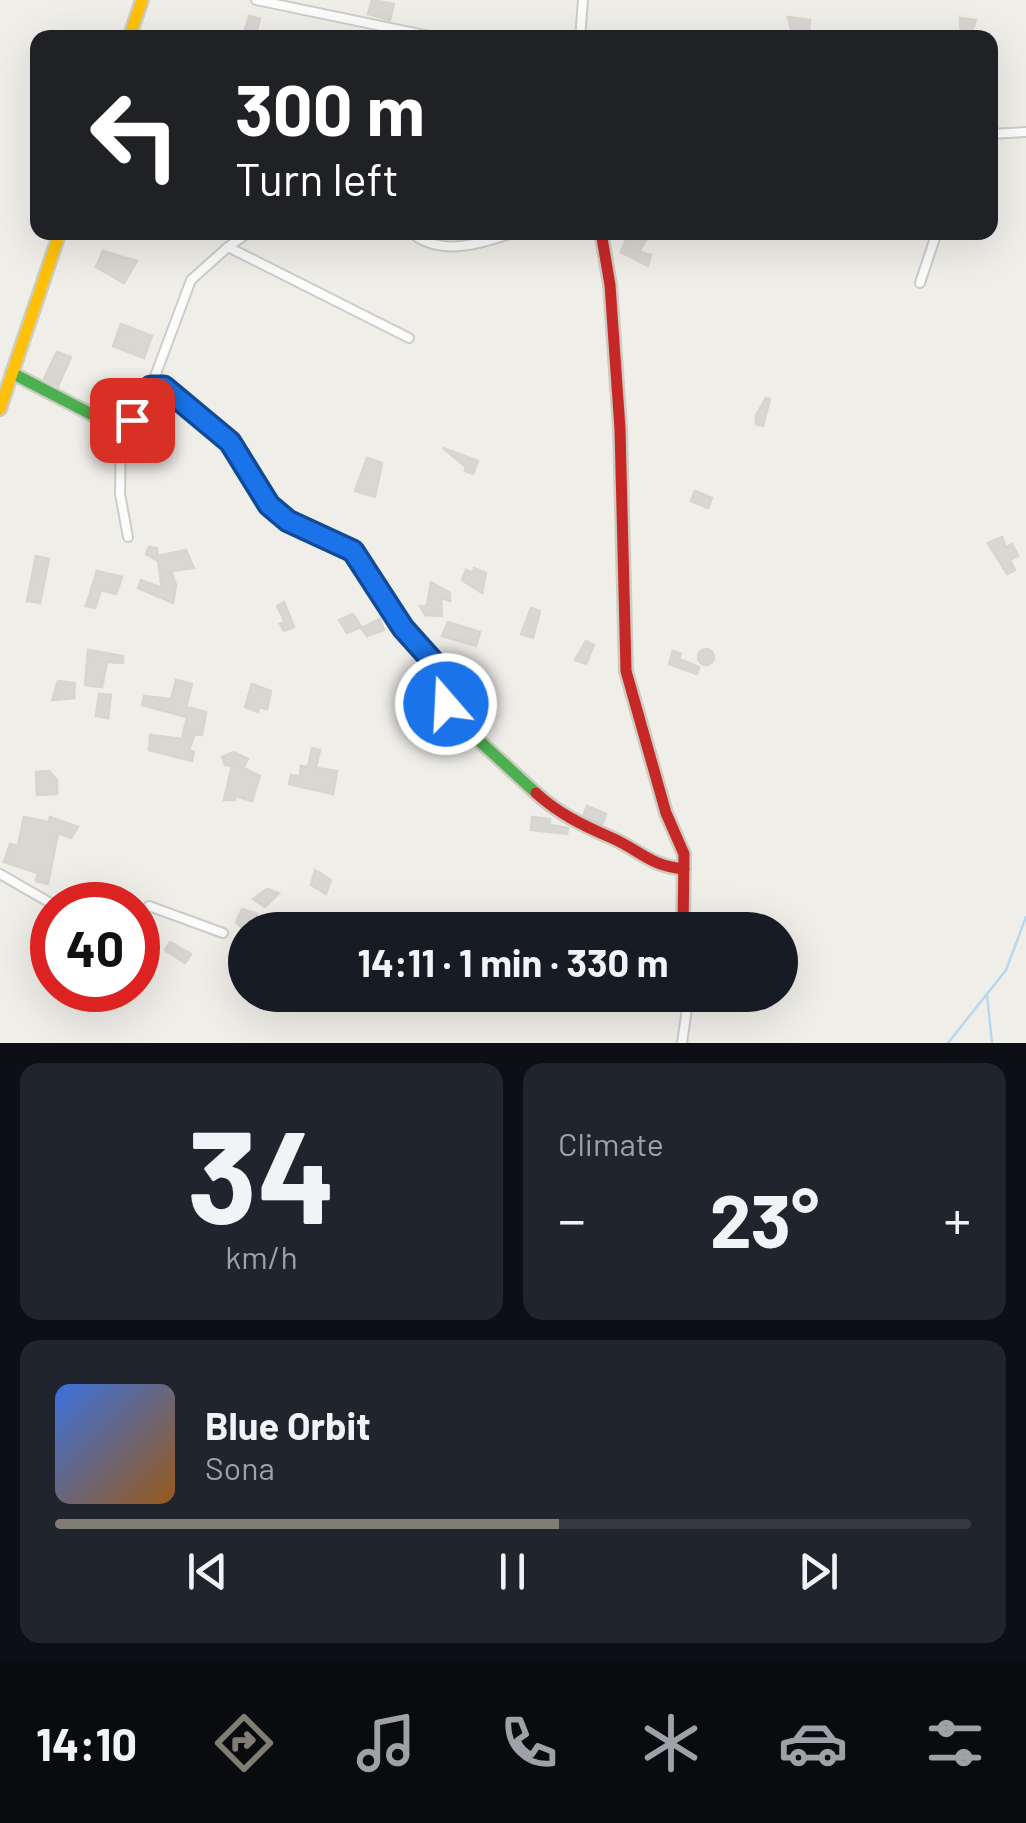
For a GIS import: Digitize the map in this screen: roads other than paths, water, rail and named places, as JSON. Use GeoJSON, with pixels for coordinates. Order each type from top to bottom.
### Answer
{"type":"FeatureCollection","features":[{"type":"Feature","properties":{"kind":"street"},"geometry":{"type":"LineString","coordinates":[[132,30],[142,0]]}},
{"type":"Feature","properties":{"kind":"street"},"geometry":{"type":"LineString","coordinates":[[256,0],[384,30]]}},
{"type":"Feature","properties":{"kind":"street"},"geometry":{"type":"LineString","coordinates":[[581,30],[584,0]]}},
{"type":"Feature","properties":{"kind":"street"},"geometry":{"type":"LineString","coordinates":[[998,134],[1026,132]]}},
{"type":"Feature","properties":{"kind":"street"},"geometry":{"type":"LineString","coordinates":[[0,409],[57,240]]}},
{"type":"Feature","properties":{"kind":"street"},"geometry":{"type":"LineString","coordinates":[[12,373],[101,422],[121,426],[137,414],[151,387],[191,280],[238,240]]}},
{"type":"Feature","properties":{"kind":"street"},"geometry":{"type":"LineString","coordinates":[[422,240],[450,248],[483,240]]}},
{"type":"Feature","properties":{"kind":"street"},"geometry":{"type":"LineString","coordinates":[[602,240],[610,285],[620,430],[626,672],[666,813],[684,854],[683,912]]}},
{"type":"Feature","properties":{"kind":"street"},"geometry":{"type":"LineString","coordinates":[[920,283],[934,240]]}},
{"type":"Feature","properties":{"kind":"street"},"geometry":{"type":"LineString","coordinates":[[228,247],[409,338]]}},
{"type":"Feature","properties":{"kind":"street"},"geometry":{"type":"LineString","coordinates":[[151,387],[168,390],[230,442],[269,505],[288,521],[353,551],[403,628],[446,676],[449,712],[544,800],[589,831],[612,838],[659,867],[684,868]]}},
{"type":"Feature","properties":{"kind":"street"},"geometry":{"type":"LineString","coordinates":[[121,426],[120,494],[128,537]]}},
{"type":"Feature","properties":{"kind":"street"},"geometry":{"type":"LineString","coordinates":[[0,874],[30,891]]}},
{"type":"Feature","properties":{"kind":"street"},"geometry":{"type":"LineString","coordinates":[[160,910],[224,932]]}},
{"type":"Feature","properties":{"kind":"street"},"geometry":{"type":"LineString","coordinates":[[682,1043],[687,1012]]}},
{"type":"Feature","properties":{"kind":"waterway"},"geometry":{"type":"LineString","coordinates":[[948,1043],[1006,970],[1026,917]]}},
{"type":"Feature","properties":{"kind":"waterway"},"geometry":{"type":"LineString","coordinates":[[987,995],[992,1043]]}}]}
